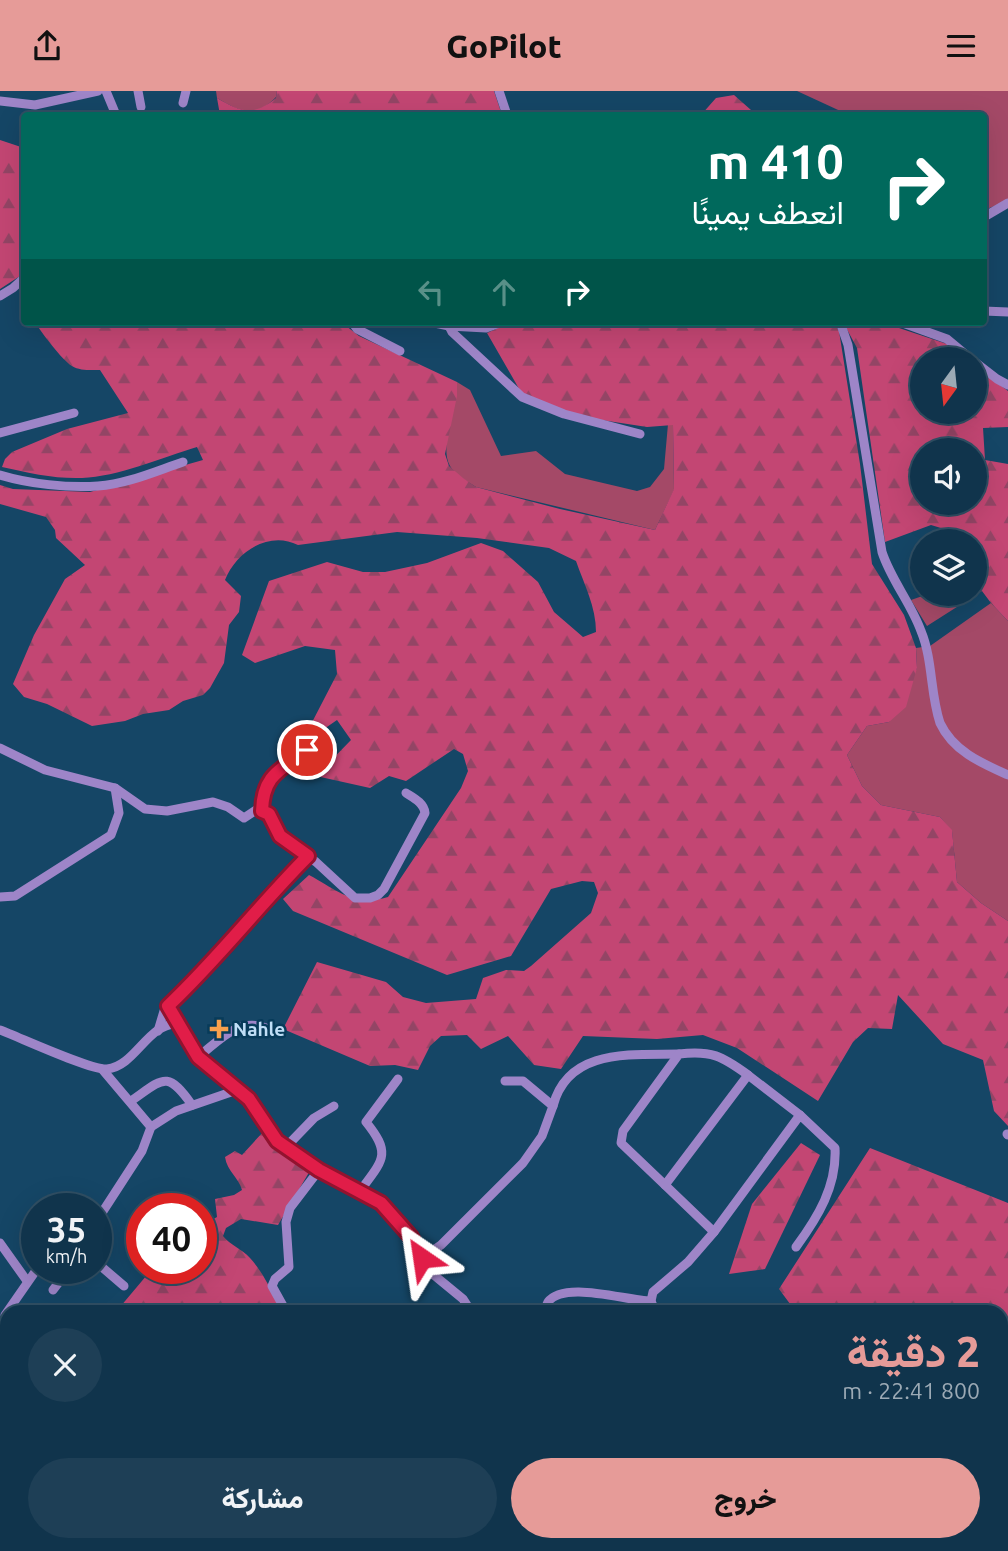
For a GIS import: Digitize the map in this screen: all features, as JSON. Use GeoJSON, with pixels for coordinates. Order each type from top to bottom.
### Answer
{"type":"FeatureCollection","features":[{"type":"Feature","properties":{"kind":"street"},"geometry":{"type":"LineString","coordinates":[[0,101],[36,105],[98,91]]}},
{"type":"Feature","properties":{"kind":"street"},"geometry":{"type":"LineString","coordinates":[[106,91],[115,112]]}},
{"type":"Feature","properties":{"kind":"street"},"geometry":{"type":"LineString","coordinates":[[138,91],[141,107]]}},
{"type":"Feature","properties":{"kind":"street"},"geometry":{"type":"LineString","coordinates":[[183,103],[186,91]]}},
{"type":"Feature","properties":{"kind":"street"},"geometry":{"type":"LineString","coordinates":[[499,91],[506,112]]}},
{"type":"Feature","properties":{"kind":"street"},"geometry":{"type":"LineString","coordinates":[[987,214],[1008,203]]}},
{"type":"Feature","properties":{"kind":"street"},"geometry":{"type":"LineString","coordinates":[[0,296],[21,281]]}},
{"type":"Feature","properties":{"kind":"street"},"geometry":{"type":"LineString","coordinates":[[987,311],[1008,312]]}},
{"type":"Feature","properties":{"kind":"street"},"geometry":{"type":"LineString","coordinates":[[355,326],[400,351]]}},
{"type":"Feature","properties":{"kind":"street"},"geometry":{"type":"LineString","coordinates":[[491,326],[449,326],[517,395],[564,414],[640,434]]}},
{"type":"Feature","properties":{"kind":"street"},"geometry":{"type":"LineString","coordinates":[[841,326],[848,345],[882,552],[888,571],[921,629],[940,723],[944,733],[959,749],[1008,775]]}},
{"type":"Feature","properties":{"kind":"street"},"geometry":{"type":"LineString","coordinates":[[911,326],[947,339],[957,347]]}},
{"type":"Feature","properties":{"kind":"street"},"geometry":{"type":"LineString","coordinates":[[987,371],[1008,385]]}},
{"type":"Feature","properties":{"kind":"street"},"geometry":{"type":"LineString","coordinates":[[0,433],[74,413]]}},
{"type":"Feature","properties":{"kind":"street"},"geometry":{"type":"LineString","coordinates":[[0,475],[52,485],[99,486],[140,477],[183,461]]}},
{"type":"Feature","properties":{"kind":"street"},"geometry":{"type":"LineString","coordinates":[[262,811],[264,788],[277,771],[322,736]]}},
{"type":"Feature","properties":{"kind":"street"},"geometry":{"type":"LineString","coordinates":[[0,748],[46,770],[115,788],[153,812],[205,802],[228,807],[244,818],[256,810],[262,811],[269,814],[280,836],[308,856],[355,898],[378,895],[394,873],[425,813],[419,802],[406,793]]}},
{"type":"Feature","properties":{"kind":"street"},"geometry":{"type":"LineString","coordinates":[[0,897],[15,896],[111,835],[119,813],[115,788]]}},
{"type":"Feature","properties":{"kind":"street"},"geometry":{"type":"LineString","coordinates":[[158,1031],[160,1017],[168,1006],[195,981],[241,926],[308,856]]}},
{"type":"Feature","properties":{"kind":"street"},"geometry":{"type":"LineString","coordinates":[[168,1006],[198,1057],[249,1099],[271,1134],[285,1148],[319,1170],[381,1203],[411,1237],[433,1276],[467,1305]]}},
{"type":"Feature","properties":{"kind":"street"},"geometry":{"type":"LineString","coordinates":[[102,1069],[115,1067],[158,1031],[169,1024],[178,1024]]}},
{"type":"Feature","properties":{"kind":"street"},"geometry":{"type":"LineString","coordinates":[[198,1057],[237,1027],[251,1024],[266,1028]]}},
{"type":"Feature","properties":{"kind":"street"},"geometry":{"type":"LineString","coordinates":[[0,1030],[102,1069],[151,1127]]}},
{"type":"Feature","properties":{"kind":"street"},"geometry":{"type":"LineString","coordinates":[[422,1258],[441,1245],[523,1163],[542,1136],[565,1078],[590,1062],[620,1055],[696,1052],[715,1054],[748,1075],[800,1115],[835,1148],[836,1164],[829,1193],[814,1223],[796,1247]]}},
{"type":"Feature","properties":{"kind":"street"},"geometry":{"type":"LineString","coordinates":[[679,1054],[622,1131],[621,1143],[714,1231]]}},
{"type":"Feature","properties":{"kind":"street"},"geometry":{"type":"LineString","coordinates":[[664,1185],[748,1075]]}},
{"type":"Feature","properties":{"kind":"street"},"geometry":{"type":"LineString","coordinates":[[360,1191],[384,1153],[366,1122],[398,1079]]}},
{"type":"Feature","properties":{"kind":"street"},"geometry":{"type":"LineString","coordinates":[[131,1101],[162,1082],[171,1081],[176,1083],[192,1105]]}},
{"type":"Feature","properties":{"kind":"street"},"geometry":{"type":"LineString","coordinates":[[505,1081],[523,1081],[552,1106]]}},
{"type":"Feature","properties":{"kind":"street"},"geometry":{"type":"LineString","coordinates":[[112,1197],[148,1141],[151,1127],[176,1111],[237,1090]]}},
{"type":"Feature","properties":{"kind":"street"},"geometry":{"type":"LineString","coordinates":[[285,1148],[314,1118],[334,1106]]}},
{"type":"Feature","properties":{"kind":"street"},"geometry":{"type":"LineString","coordinates":[[653,1305],[653,1292],[688,1262],[714,1231],[800,1115]]}},
{"type":"Feature","properties":{"kind":"street"},"geometry":{"type":"LineString","coordinates":[[282,1305],[272,1283],[289,1267],[286,1222],[290,1208],[319,1170]]}},
{"type":"Feature","properties":{"kind":"street"},"geometry":{"type":"LineString","coordinates":[[0,1243],[21,1273]]}},
{"type":"Feature","properties":{"kind":"street"},"geometry":{"type":"LineString","coordinates":[[112,1276],[124,1286]]}},
{"type":"Feature","properties":{"kind":"street"},"geometry":{"type":"LineString","coordinates":[[11,1305],[25,1284]]}},
{"type":"Feature","properties":{"kind":"street"},"geometry":{"type":"LineString","coordinates":[[53,1290],[58,1284]]}},
{"type":"Feature","properties":{"kind":"street"},"geometry":{"type":"LineString","coordinates":[[547,1305],[562,1293],[594,1293],[645,1305]]}},
{"type":"Feature","properties":{"kind":"shaded area"},"geometry":{"type":"Polygon","coordinates":[[[216,91],[277,91],[276,97],[268,104],[248,111],[233,107],[217,98],[216,91]]]}},
{"type":"Feature","properties":{"kind":"shaded area"},"geometry":{"type":"Polygon","coordinates":[[[797,91],[1008,91],[1008,201],[987,209],[987,112],[842,112],[797,91]]]}},
{"type":"Feature","properties":{"kind":"shaded area"},"geometry":{"type":"Polygon","coordinates":[[[457,382],[470,390],[501,456],[536,451],[565,474],[637,491],[650,487],[664,469],[668,424],[673,424],[674,490],[655,530],[476,487],[462,478],[450,466],[446,448],[457,382]]]}},
{"type":"Feature","properties":{"kind":"shaded area"},"geometry":{"type":"Polygon","coordinates":[[[991,603],[1008,621],[1008,921],[981,903],[957,882],[952,831],[940,817],[881,805],[862,786],[847,755],[867,726],[889,722],[917,668],[916,648],[930,646],[991,603]]]}},
{"type":"Feature","properties":{"kind":"shaded area"},"geometry":{"type":"Polygon","coordinates":[[[915,606],[958,606],[927,626],[915,606]]]}},
{"type":"Feature","properties":{"kind":"green space"},"geometry":{"type":"Polygon","coordinates":[[[277,91],[494,91],[501,112],[219,112],[217,98],[233,107],[254,110],[276,98],[277,91]]]}},
{"type":"Feature","properties":{"kind":"green space"},"geometry":{"type":"Polygon","coordinates":[[[734,95],[755,112],[704,112],[716,98],[734,95]]]}},
{"type":"Feature","properties":{"kind":"green space"},"geometry":{"type":"Polygon","coordinates":[[[0,140],[21,147],[21,279],[20,276],[0,289],[0,140]]]}},
{"type":"Feature","properties":{"kind":"green space"},"geometry":{"type":"Polygon","coordinates":[[[38,326],[346,326],[359,336],[457,382],[457,396],[445,454],[449,466],[476,487],[655,530],[674,489],[673,425],[647,427],[582,417],[522,394],[487,333],[502,326],[836,326],[839,331],[860,464],[872,564],[904,615],[916,648],[917,668],[906,707],[889,722],[867,726],[847,755],[862,786],[881,805],[940,817],[952,830],[957,882],[981,903],[1008,921],[1008,1126],[994,1111],[983,1060],[943,1044],[898,995],[892,1029],[868,1028],[853,1042],[818,1101],[737,1048],[703,1035],[657,1039],[583,1036],[561,1069],[534,1065],[508,1036],[481,1049],[467,1035],[441,1036],[430,1046],[418,1070],[395,1065],[370,1066],[283,1029],[317,962],[386,982],[403,997],[426,1003],[476,999],[483,978],[506,970],[524,971],[531,966],[591,913],[598,893],[594,882],[582,881],[551,889],[511,956],[447,975],[293,911],[283,899],[309,875],[356,899],[376,900],[388,897],[461,788],[468,771],[463,754],[454,749],[406,781],[389,776],[370,788],[316,776],[351,740],[337,720],[311,738],[307,732],[337,674],[335,650],[305,646],[255,663],[242,655],[269,581],[327,562],[363,572],[385,572],[427,563],[481,543],[503,551],[538,582],[554,612],[583,637],[596,632],[589,596],[576,561],[549,548],[477,538],[397,532],[298,545],[276,540],[255,546],[245,553],[225,580],[241,596],[239,612],[229,625],[224,663],[203,695],[183,701],[169,710],[92,726],[47,704],[24,697],[13,684],[34,635],[65,579],[85,565],[56,538],[55,530],[46,517],[0,504],[0,485],[13,489],[90,492],[203,460],[197,447],[125,470],[82,478],[52,477],[2,467],[12,452],[67,429],[128,413],[100,370],[72,366],[38,326]]]}},
{"type":"Feature","properties":{"kind":"green space"},"geometry":{"type":"Polygon","coordinates":[[[845,326],[893,326],[951,347],[910,347],[910,424],[987,424],[987,375],[1008,391],[1008,427],[983,428],[984,438],[910,438],[910,515],[987,515],[987,460],[1008,464],[1008,621],[987,598],[987,529],[944,529],[931,525],[910,529],[910,533],[885,542],[857,348],[845,326]]]}},
{"type":"Feature","properties":{"kind":"green space"},"geometry":{"type":"Polygon","coordinates":[[[263,1132],[311,1169],[278,1225],[241,1219],[226,1228],[223,1236],[255,1264],[279,1305],[122,1305],[139,1284],[217,1284],[217,1199],[234,1195],[242,1190],[225,1157],[235,1151],[242,1155],[263,1132]]]}},
{"type":"Feature","properties":{"kind":"green space"},"geometry":{"type":"Polygon","coordinates":[[[801,1143],[820,1155],[765,1269],[729,1274],[752,1204],[801,1143]]]}},
{"type":"Feature","properties":{"kind":"green space"},"geometry":{"type":"Polygon","coordinates":[[[870,1148],[1008,1203],[1008,1305],[791,1305],[779,1289],[870,1148]]]}},
{"type":"Feature","properties":{"kind":"place","name":"Nahle"},"geometry":{"type":"Point","coordinates":[219,1029]}},
{"type":"Feature","properties":{"kind":"route"},"geometry":{"type":"LineString","coordinates":[[307,750],[277,771],[264,788],[262,811],[269,814],[280,836],[308,856],[241,926],[195,981],[168,1006],[198,1057],[249,1099],[277,1141],[319,1170],[381,1203],[411,1237],[422,1258]]}}]}
